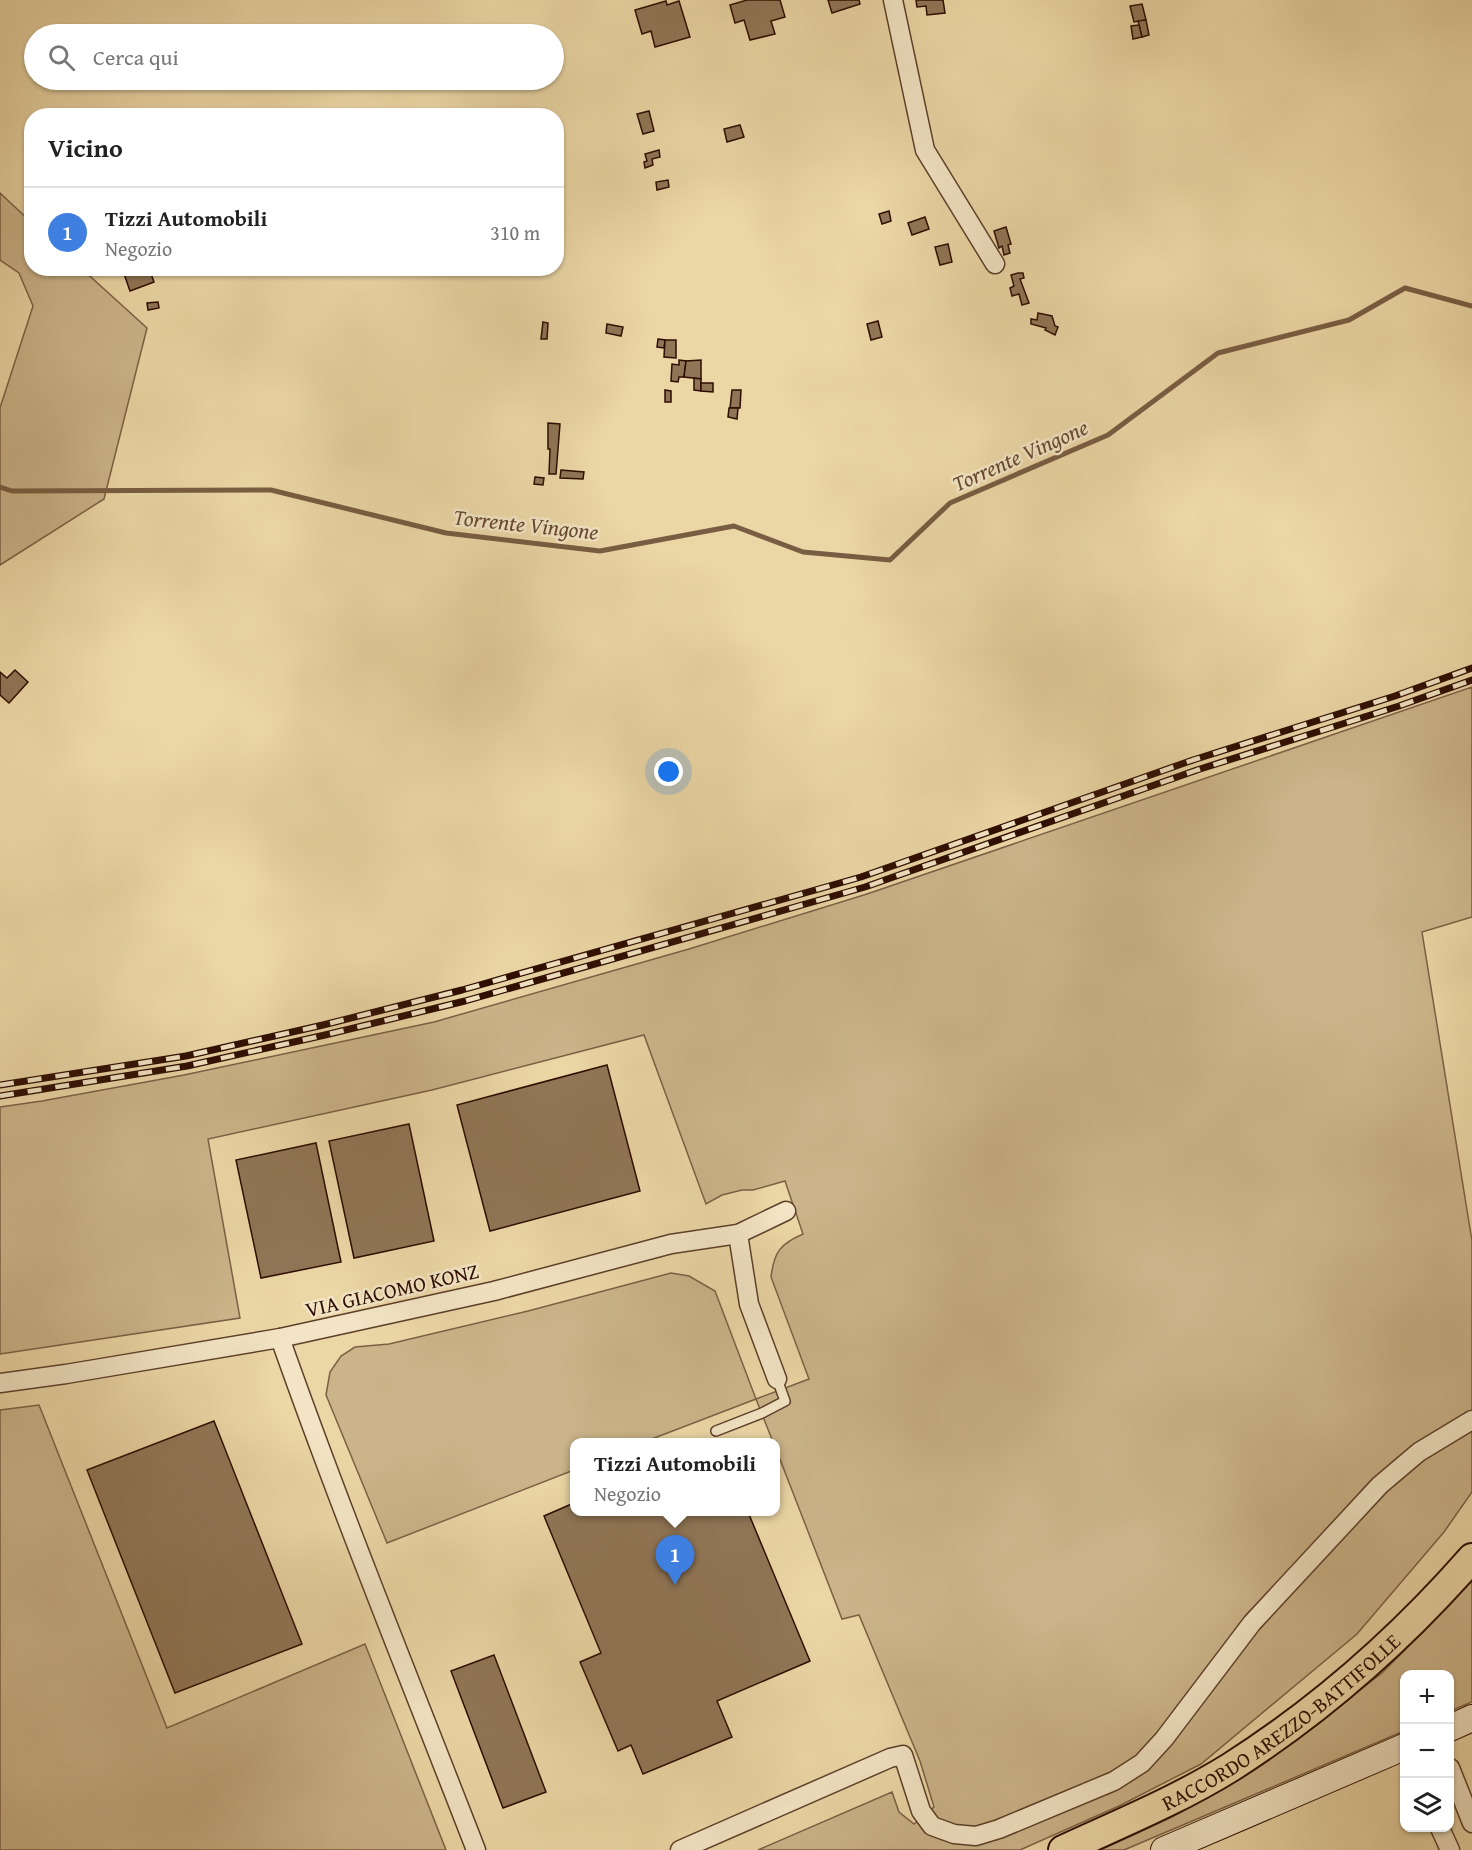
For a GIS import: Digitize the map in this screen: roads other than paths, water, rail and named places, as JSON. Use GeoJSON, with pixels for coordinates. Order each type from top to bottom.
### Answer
{"type":"FeatureCollection","features":[{"type":"Feature","properties":{"kind":"main road","name":"RACCORDO AREZZO-BATTIFOLLE"},"geometry":{"type":"LineString","coordinates":[[1063,1850],[1168,1802],[1230,1768],[1301,1720],[1360,1672],[1417,1619],[1472,1558]]}},
{"type":"Feature","properties":{"kind":"main road"},"geometry":{"type":"LineString","coordinates":[[1454,1726],[1472,1718]]}},
{"type":"Feature","properties":{"kind":"main road"},"geometry":{"type":"LineString","coordinates":[[1164,1850],[1400,1749]]}},
{"type":"Feature","properties":{"kind":"street"},"geometry":{"type":"LineString","coordinates":[[893,0],[925,150],[995,264]]}},
{"type":"Feature","properties":{"kind":"street","name":"VIA GIACOMO KONZ"},"geometry":{"type":"LineString","coordinates":[[0,1383],[280,1338],[494,1291],[660,1247],[738,1234],[786,1210]]}},
{"type":"Feature","properties":{"kind":"street"},"geometry":{"type":"LineString","coordinates":[[738,1234],[749,1304],[777,1380]]}},
{"type":"Feature","properties":{"kind":"street"},"geometry":{"type":"LineString","coordinates":[[280,1338],[378,1600],[476,1850]]}},
{"type":"Feature","properties":{"kind":"street"},"geometry":{"type":"LineString","coordinates":[[680,1850],[890,1758],[903,1755],[921,1811],[932,1826],[954,1834],[976,1836],[999,1829],[1114,1781],[1142,1763],[1164,1739],[1252,1623],[1380,1485],[1419,1452],[1472,1420]]}},
{"type":"Feature","properties":{"kind":"street"},"geometry":{"type":"LineString","coordinates":[[1453,1778],[1472,1823]]}},
{"type":"Feature","properties":{"kind":"street"},"geometry":{"type":"LineString","coordinates":[[1442,1832],[1450,1850]]}},
{"type":"Feature","properties":{"kind":"lane"},"geometry":{"type":"LineString","coordinates":[[716,1431],[762,1413],[785,1401],[777,1380]]}},
{"type":"Feature","properties":{"kind":"waterway","name":"Torrente Vingone"},"geometry":{"type":"LineString","coordinates":[[0,487],[12,491],[271,490],[446,533],[600,551],[734,526],[803,552],[890,560],[950,503],[1108,435],[1218,353],[1349,320],[1405,288],[1472,306]]}},
{"type":"Feature","properties":{"kind":"railway"},"geometry":{"type":"LineString","coordinates":[[0,1085],[186,1056],[323,1025],[462,990],[861,877],[1193,760],[1395,696],[1472,668]]}},
{"type":"Feature","properties":{"kind":"railway"},"geometry":{"type":"LineString","coordinates":[[0,1096],[187,1066],[465,1001],[865,887],[1197,770],[1399,706],[1472,680]]}},
{"type":"Feature","properties":{"kind":"place","name":"Tizzi Automobili"},"geometry":{"type":"Point","coordinates":[675,1585]}}]}
